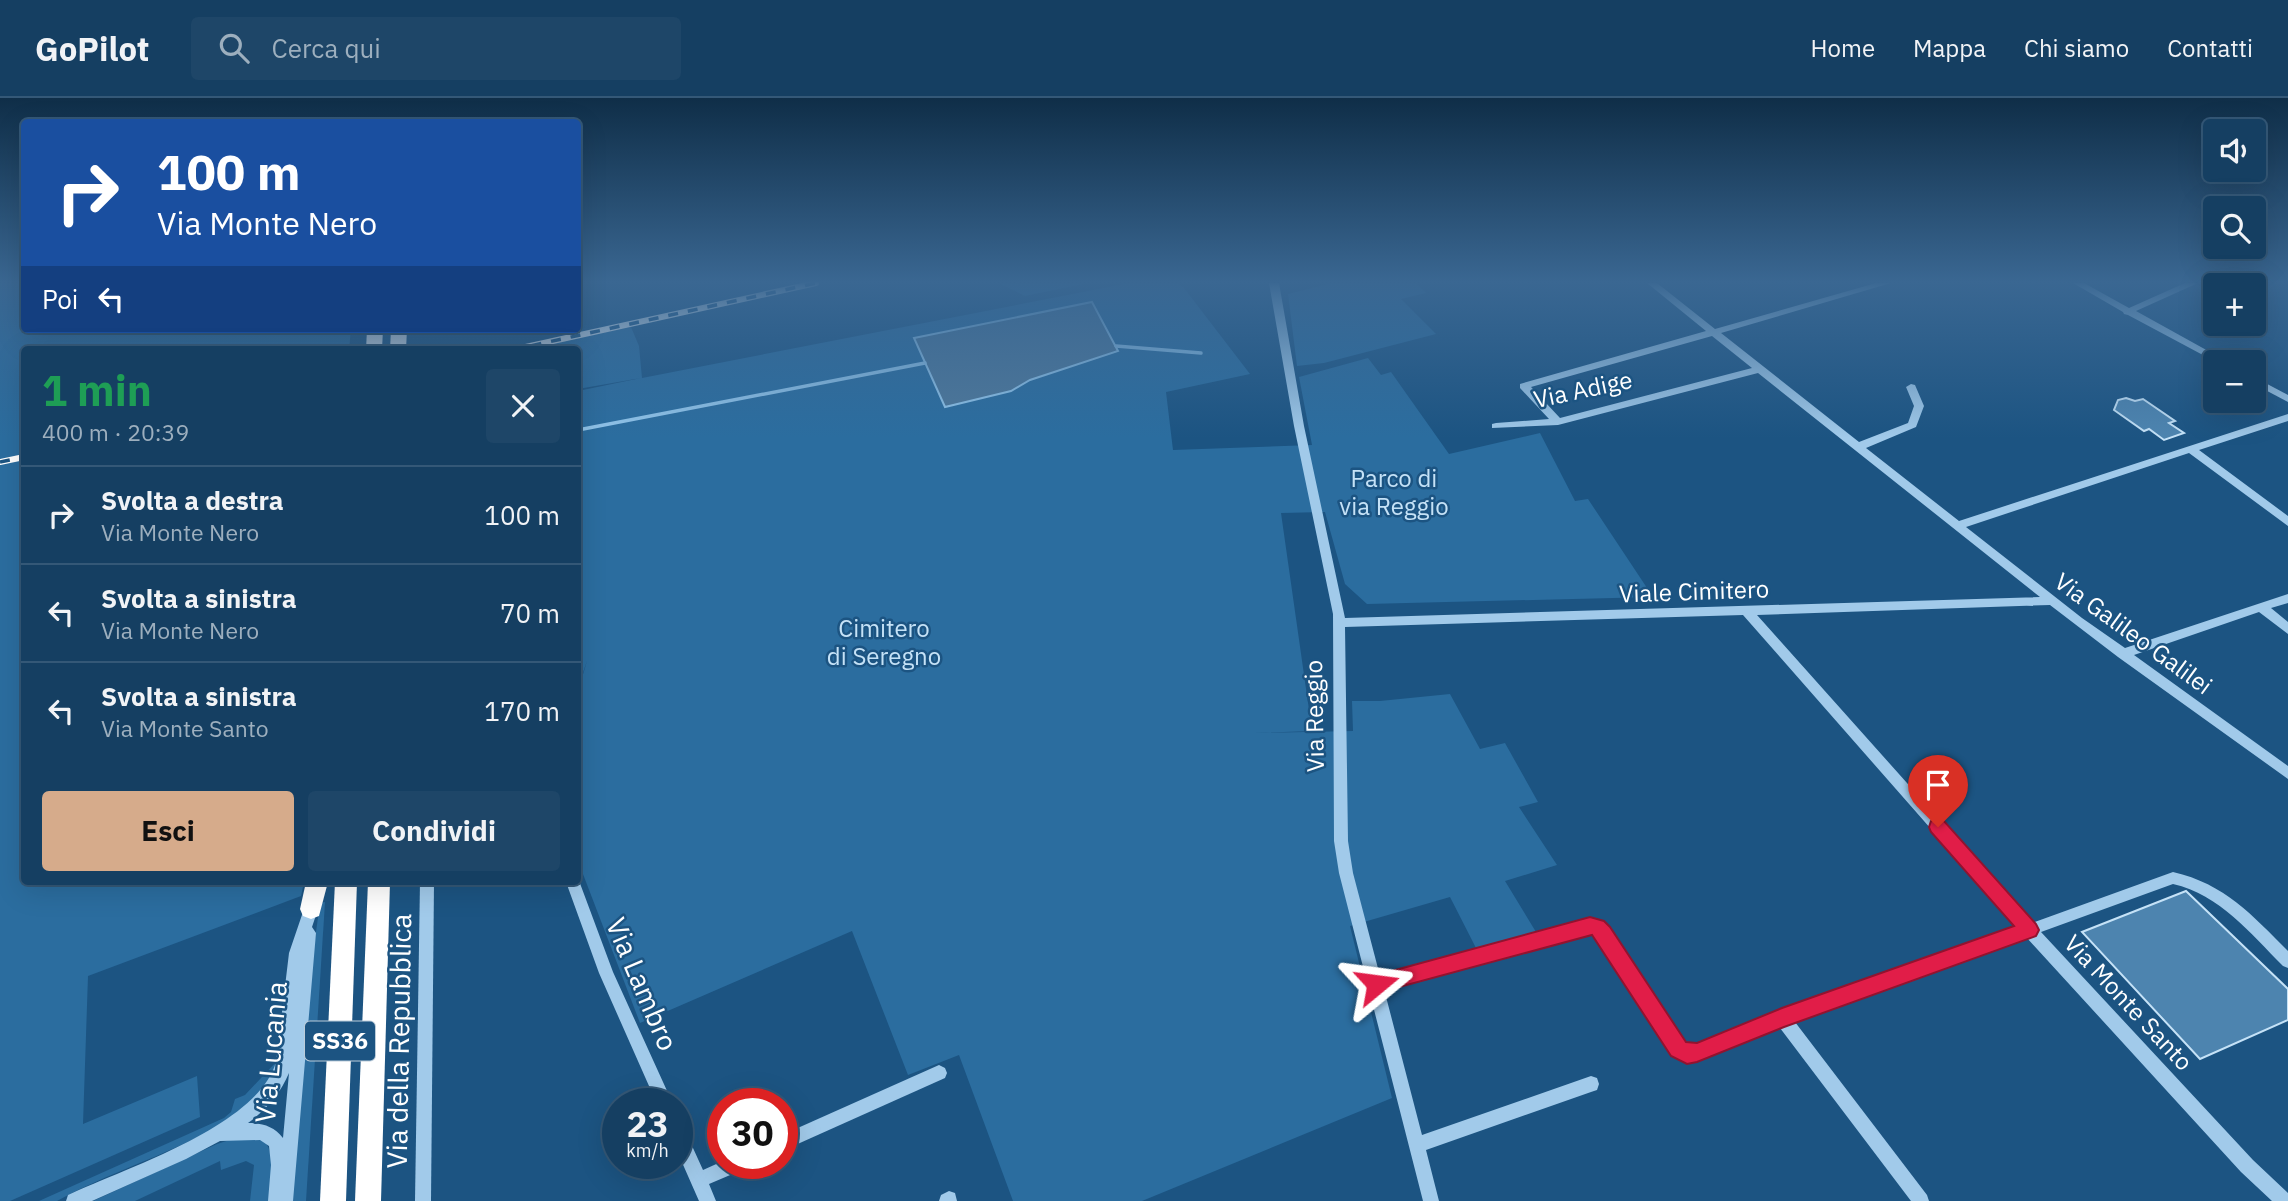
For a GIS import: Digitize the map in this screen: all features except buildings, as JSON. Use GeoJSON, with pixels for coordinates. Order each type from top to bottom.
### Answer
{"type":"FeatureCollection","features":[{"type":"Feature","properties":{"kind":"highway"},"geometry":{"type":"LineString","coordinates":[[312,909],[316,885]]}},
{"type":"Feature","properties":{"kind":"highway","name":"SS36"},"geometry":{"type":"LineString","coordinates":[[333,1201],[346,885]]}},
{"type":"Feature","properties":{"kind":"highway","name":"SS36"},"geometry":{"type":"LineString","coordinates":[[368,1201],[379,885]]}},
{"type":"Feature","properties":{"kind":"street","name":"Via Reggio"},"geometry":{"type":"LineString","coordinates":[[1283,334],[1338,623],[1341,841],[1346,873],[1377,984],[1431,1201]]}},
{"type":"Feature","properties":{"kind":"street"},"geometry":{"type":"LineString","coordinates":[[1558,422],[1524,386],[1712,334]]}},
{"type":"Feature","properties":{"kind":"street","name":"Via Galileo Galilei"},"geometry":{"type":"LineString","coordinates":[[1715,334],[2051,601],[2288,772]]}},
{"type":"Feature","properties":{"kind":"street"},"geometry":{"type":"LineString","coordinates":[[2170,334],[2203,352]]}},
{"type":"Feature","properties":{"kind":"street","name":"Via Adige"},"geometry":{"type":"LineString","coordinates":[[1496,426],[1558,422],[1760,369]]}},
{"type":"Feature","properties":{"kind":"street"},"geometry":{"type":"LineString","coordinates":[[2266,386],[2288,398]]}},
{"type":"Feature","properties":{"kind":"street"},"geometry":{"type":"LineString","coordinates":[[1858,447],[1912,425],[1919,406],[1911,387]]}},
{"type":"Feature","properties":{"kind":"street"},"geometry":{"type":"LineString","coordinates":[[1956,526],[2288,417]]}},
{"type":"Feature","properties":{"kind":"street"},"geometry":{"type":"LineString","coordinates":[[2192,450],[2288,522]]}},
{"type":"Feature","properties":{"kind":"street"},"geometry":{"type":"LineString","coordinates":[[2122,654],[2288,598]]}},
{"type":"Feature","properties":{"kind":"street","name":"Viale Cimitero"},"geometry":{"type":"LineString","coordinates":[[1338,623],[2051,601]]}},
{"type":"Feature","properties":{"kind":"street"},"geometry":{"type":"LineString","coordinates":[[2262,607],[2288,629]]}},
{"type":"Feature","properties":{"kind":"street","name":"Via Monte Santo"},"geometry":{"type":"LineString","coordinates":[[1747,611],[2029,930],[2247,1166],[2284,1201]]}},
{"type":"Feature","properties":{"kind":"street"},"geometry":{"type":"LineString","coordinates":[[1377,984],[1590,925],[1598,927],[1603,933],[1678,1049],[1687,1054],[2173,878],[2198,884],[2226,902],[2288,961]]}},
{"type":"Feature","properties":{"kind":"street","name":"Via della Repubblica"},"geometry":{"type":"LineString","coordinates":[[423,1201],[427,885]]}},
{"type":"Feature","properties":{"kind":"street","name":"Via Lambro"},"geometry":{"type":"LineString","coordinates":[[574,885],[606,973],[658,1088]]}},
{"type":"Feature","properties":{"kind":"street"},"geometry":{"type":"LineString","coordinates":[[75,1201],[214,1135],[257,1106],[270,1093],[280,1078],[284,1062],[296,953],[312,909]]}},
{"type":"Feature","properties":{"kind":"street","name":"Via Lucania"},"geometry":{"type":"LineString","coordinates":[[285,1201],[312,909]]}},
{"type":"Feature","properties":{"kind":"street"},"geometry":{"type":"LineString","coordinates":[[1782,1018],[1921,1201]]}},
{"type":"Feature","properties":{"kind":"street"},"geometry":{"type":"LineString","coordinates":[[798,1136],[939,1073]]}},
{"type":"Feature","properties":{"kind":"street"},"geometry":{"type":"LineString","coordinates":[[1416,1145],[1591,1084]]}},
{"type":"Feature","properties":{"kind":"street"},"geometry":{"type":"LineString","coordinates":[[214,1135],[253,1130],[268,1132],[276,1141],[279,1160],[276,1201]]}},
{"type":"Feature","properties":{"kind":"street"},"geometry":{"type":"LineString","coordinates":[[693,1167],[708,1201]]}},
{"type":"Feature","properties":{"kind":"street"},"geometry":{"type":"LineString","coordinates":[[699,1180],[707,1177]]}},
{"type":"Feature","properties":{"kind":"green space"},"geometry":{"type":"Polygon","coordinates":[[[0,334],[350,334],[349,346],[21,346],[21,885],[303,885],[301,896],[88,976],[83,1124],[197,1076],[200,1117],[10,1201],[0,1201],[0,334]]]}},
{"type":"Feature","properties":{"kind":"green space"},"geometry":{"type":"Polygon","coordinates":[[[596,334],[634,334],[639,346],[642,378],[865,334],[1220,334],[1250,374],[1166,392],[1173,450],[1312,445],[1299,377],[1368,358],[1381,375],[1391,372],[1449,454],[1540,433],[1575,501],[1588,499],[1653,597],[1367,604],[1345,584],[1325,512],[1281,513],[1312,731],[1253,733],[1353,731],[1352,701],[1450,694],[1480,749],[1505,743],[1538,802],[1519,807],[1557,865],[1505,881],[1536,932],[1476,948],[1450,897],[1350,926],[1392,1098],[1142,1201],[1013,1201],[959,1055],[908,1075],[852,931],[640,1023],[581,869],[581,681],[587,661],[581,678],[581,390],[641,378],[581,388],[581,346],[541,346],[596,334]]]}},
{"type":"Feature","properties":{"kind":"green space"},"geometry":{"type":"Polygon","coordinates":[[[1293,334],[1434,334],[1324,363],[1297,366],[1293,334]]]}},
{"type":"Feature","properties":{"kind":"green space"},"geometry":{"type":"Polygon","coordinates":[[[325,902],[306,1201],[291,1201],[304,1019],[320,903],[325,902]]]}},
{"type":"Feature","properties":{"kind":"green space"},"geometry":{"type":"Polygon","coordinates":[[[277,1061],[271,1079],[259,1097],[229,1120],[181,1145],[57,1201],[39,1201],[224,1118],[231,1112],[235,1099],[245,1095],[277,1061]]]}},
{"type":"Feature","properties":{"kind":"green space"},"geometry":{"type":"Polygon","coordinates":[[[239,1137],[264,1140],[268,1147],[272,1169],[270,1201],[250,1201],[254,1165],[246,1161],[221,1170],[220,1161],[135,1201],[93,1201],[217,1144],[239,1137]]]}},
{"type":"Feature","properties":{"kind":"shaded area"},"geometry":{"type":"Polygon","coordinates":[[[931,334],[1109,334],[1118,351],[1030,380],[1011,391],[945,407],[914,338],[931,334]]]}},
{"type":"Feature","properties":{"kind":"waterway"},"geometry":{"type":"LineString","coordinates":[[1116,346],[1201,353]]}},
{"type":"Feature","properties":{"kind":"waterway"},"geometry":{"type":"LineString","coordinates":[[581,429],[925,363]]}},
{"type":"Feature","properties":{"kind":"railway"},"geometry":{"type":"LineString","coordinates":[[530,346],[582,334]]}},
{"type":"Feature","properties":{"kind":"railway"},"geometry":{"type":"LineString","coordinates":[[0,462],[21,458]]}},
{"type":"Feature","properties":{"kind":"route"},"geometry":{"type":"LineString","coordinates":[[1377,984],[1590,925],[1598,927],[1603,933],[1678,1049],[1687,1054],[1697,1052],[1782,1018],[2029,930],[1938,827]]}},
{"type":"Feature","properties":{"kind":"park label","name":"Parco di via Reggio"},"geometry":{"type":"Point","coordinates":[1394,493]}},
{"type":"Feature","properties":{"kind":"park label","name":"Cimitero di Seregno"},"geometry":{"type":"Point","coordinates":[884,643]}}]}
